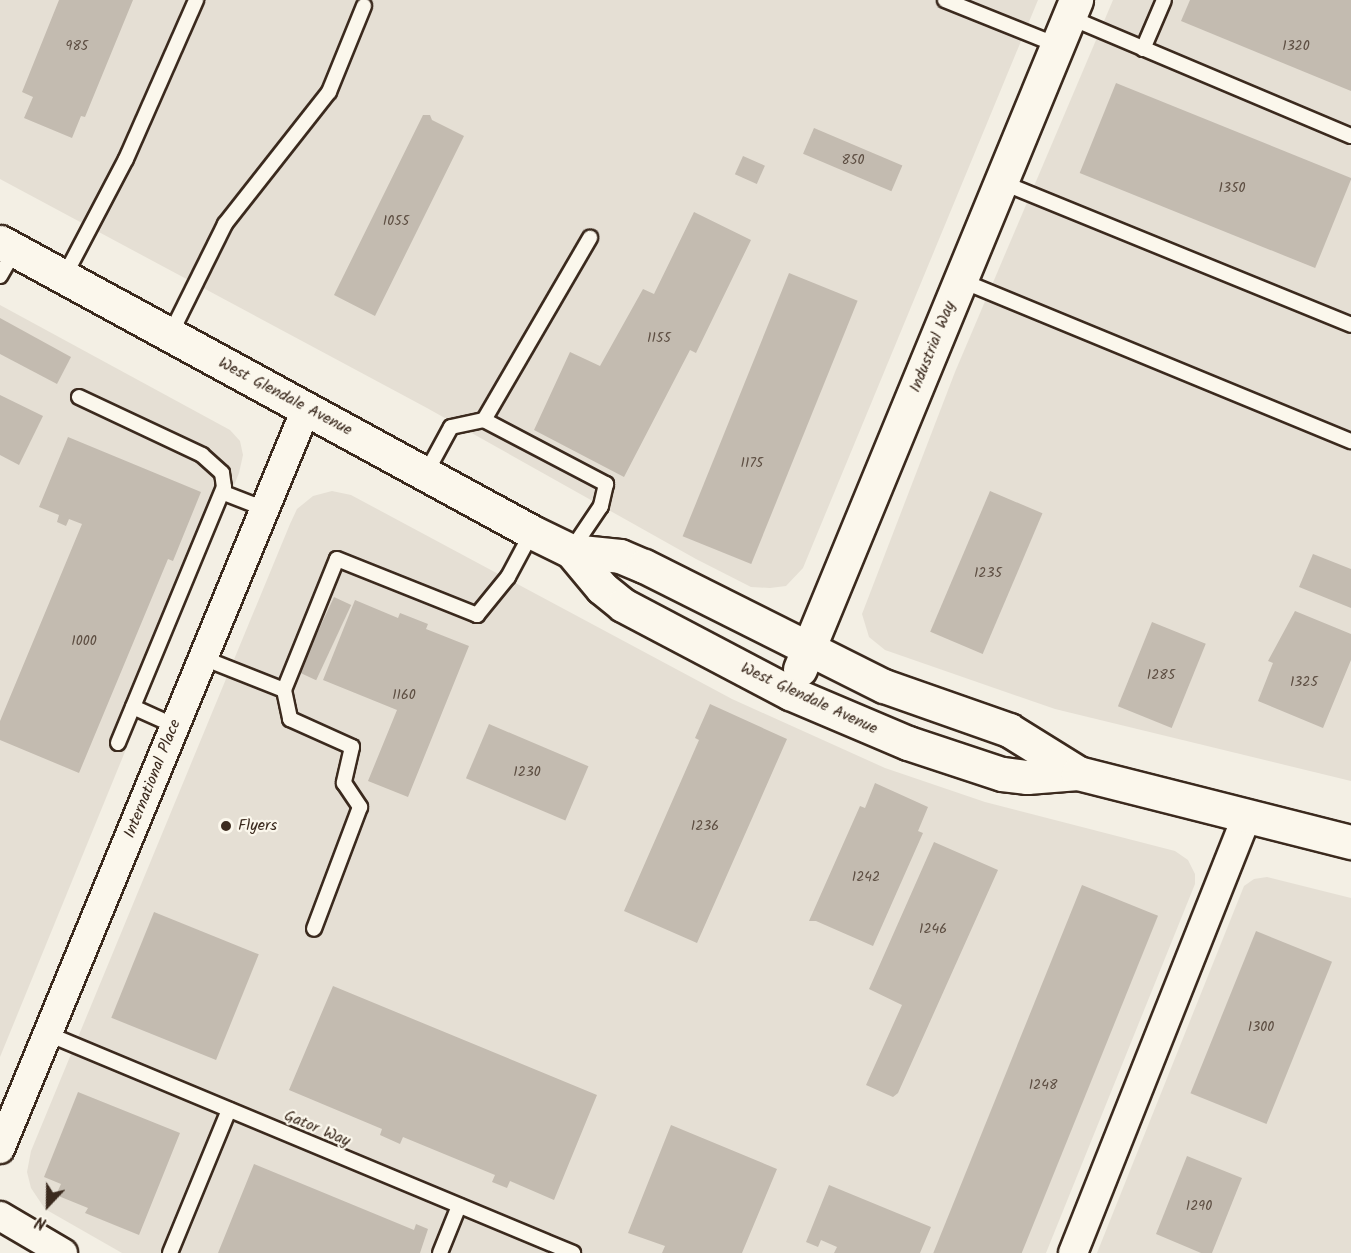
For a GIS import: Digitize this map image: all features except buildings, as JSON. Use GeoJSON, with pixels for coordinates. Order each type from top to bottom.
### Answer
{"type":"FeatureCollection","features":[{"type":"Feature","properties":{"kind":"main road","name":"Industrial Way"},"geometry":{"type":"LineString","coordinates":[[790,693],[1067,21]]}},
{"type":"Feature","properties":{"kind":"main road","name":"West Glendale Avenue"},"geometry":{"type":"LineString","coordinates":[[5,256],[64,277],[532,532],[571,551],[620,556],[636,563],[808,651],[936,706],[1009,730],[1078,773],[1351,842]]}},
{"type":"Feature","properties":{"kind":"main road","name":"West Glendale Avenue"},"geometry":{"type":"LineString","coordinates":[[571,551],[602,588],[623,605],[790,693],[908,743],[1002,774],[1027,777],[1078,773]]}},
{"type":"Feature","properties":{"kind":"street","name":"International Place"},"geometry":{"type":"LineString","coordinates":[[0,1149],[306,409]]}},
{"type":"Feature","properties":{"kind":"street"},"geometry":{"type":"LineString","coordinates":[[1073,1253],[1247,815]]}},
{"type":"Feature","properties":{"kind":"street"},"geometry":{"type":"LineString","coordinates":[[0,1216],[63,1253]]}},
{"type":"Feature","properties":{"kind":"lane"},"geometry":{"type":"LineString","coordinates":[[64,277],[126,159],[195,0]]}},
{"type":"Feature","properties":{"kind":"lane"},"geometry":{"type":"LineString","coordinates":[[945,0],[1067,21],[1143,49],[1351,136]]}},
{"type":"Feature","properties":{"kind":"lane"},"geometry":{"type":"LineString","coordinates":[[1143,49],[1164,0]]}},
{"type":"Feature","properties":{"kind":"lane"},"geometry":{"type":"LineString","coordinates":[[170,335],[225,224],[329,92],[364,6]]}},
{"type":"Feature","properties":{"kind":"lane"},"geometry":{"type":"LineString","coordinates":[[1001,182],[1351,325]]}},
{"type":"Feature","properties":{"kind":"lane"},"geometry":{"type":"LineString","coordinates":[[484,420],[590,238]]}},
{"type":"Feature","properties":{"kind":"lane"},"geometry":{"type":"LineString","coordinates":[[960,280],[1351,441]]}},
{"type":"Feature","properties":{"kind":"lane"},"geometry":{"type":"LineString","coordinates":[[79,397],[202,455],[222,473],[224,493],[118,743]]}},
{"type":"Feature","properties":{"kind":"lane"},"geometry":{"type":"LineString","coordinates":[[426,473],[451,427],[484,420],[606,484],[601,506],[571,551]]}},
{"type":"Feature","properties":{"kind":"lane"},"geometry":{"type":"LineString","coordinates":[[224,493],[265,508]]}},
{"type":"Feature","properties":{"kind":"lane"},"geometry":{"type":"LineString","coordinates":[[314,929],[360,807],[344,783],[352,747],[290,719],[284,690],[337,559],[477,615],[508,577],[532,532]]}},
{"type":"Feature","properties":{"kind":"lane"},"geometry":{"type":"LineString","coordinates":[[203,658],[284,690]]}},
{"type":"Feature","properties":{"kind":"lane"},"geometry":{"type":"LineString","coordinates":[[133,707],[175,726]]}},
{"type":"Feature","properties":{"kind":"lane","name":"Gator Way"},"geometry":{"type":"LineString","coordinates":[[48,1034],[573,1253]]}},
{"type":"Feature","properties":{"kind":"lane"},"geometry":{"type":"LineString","coordinates":[[170,1253],[229,1110]]}},
{"type":"Feature","properties":{"kind":"lane"},"geometry":{"type":"LineString","coordinates":[[440,1253],[459,1206]]}},
{"type":"Feature","properties":{"kind":"shaded area"},"geometry":{"type":"Polygon","coordinates":[[[0,0],[1038,0],[803,568],[786,586],[770,588],[751,587],[696,559],[427,408],[0,179],[0,0]]]}},
{"type":"Feature","properties":{"kind":"shaded area"},"geometry":{"type":"Polygon","coordinates":[[[1113,0],[1351,0],[1351,781],[1055,709],[885,650],[869,637],[862,614],[955,372],[1113,0]]]}},
{"type":"Feature","properties":{"kind":"shaded area"},"geometry":{"type":"Polygon","coordinates":[[[0,305],[230,430],[240,441],[243,455],[239,473],[0,1057],[0,305]]]}},
{"type":"Feature","properties":{"kind":"shaded area"},"geometry":{"type":"Polygon","coordinates":[[[332,491],[351,495],[732,699],[885,768],[985,802],[1175,851],[1188,860],[1195,874],[1195,884],[1046,1253],[122,1253],[45,1209],[31,1188],[27,1172],[31,1151],[290,524],[297,509],[313,496],[332,491]]]}},
{"type":"Feature","properties":{"kind":"shaded area"},"geometry":{"type":"Polygon","coordinates":[[[1267,877],[1351,898],[1351,1253],[1097,1253],[1244,886],[1254,879],[1267,877]]]}},
{"type":"Feature","properties":{"kind":"place","name":"Flyers"},"geometry":{"type":"Point","coordinates":[226,826]}}]}
